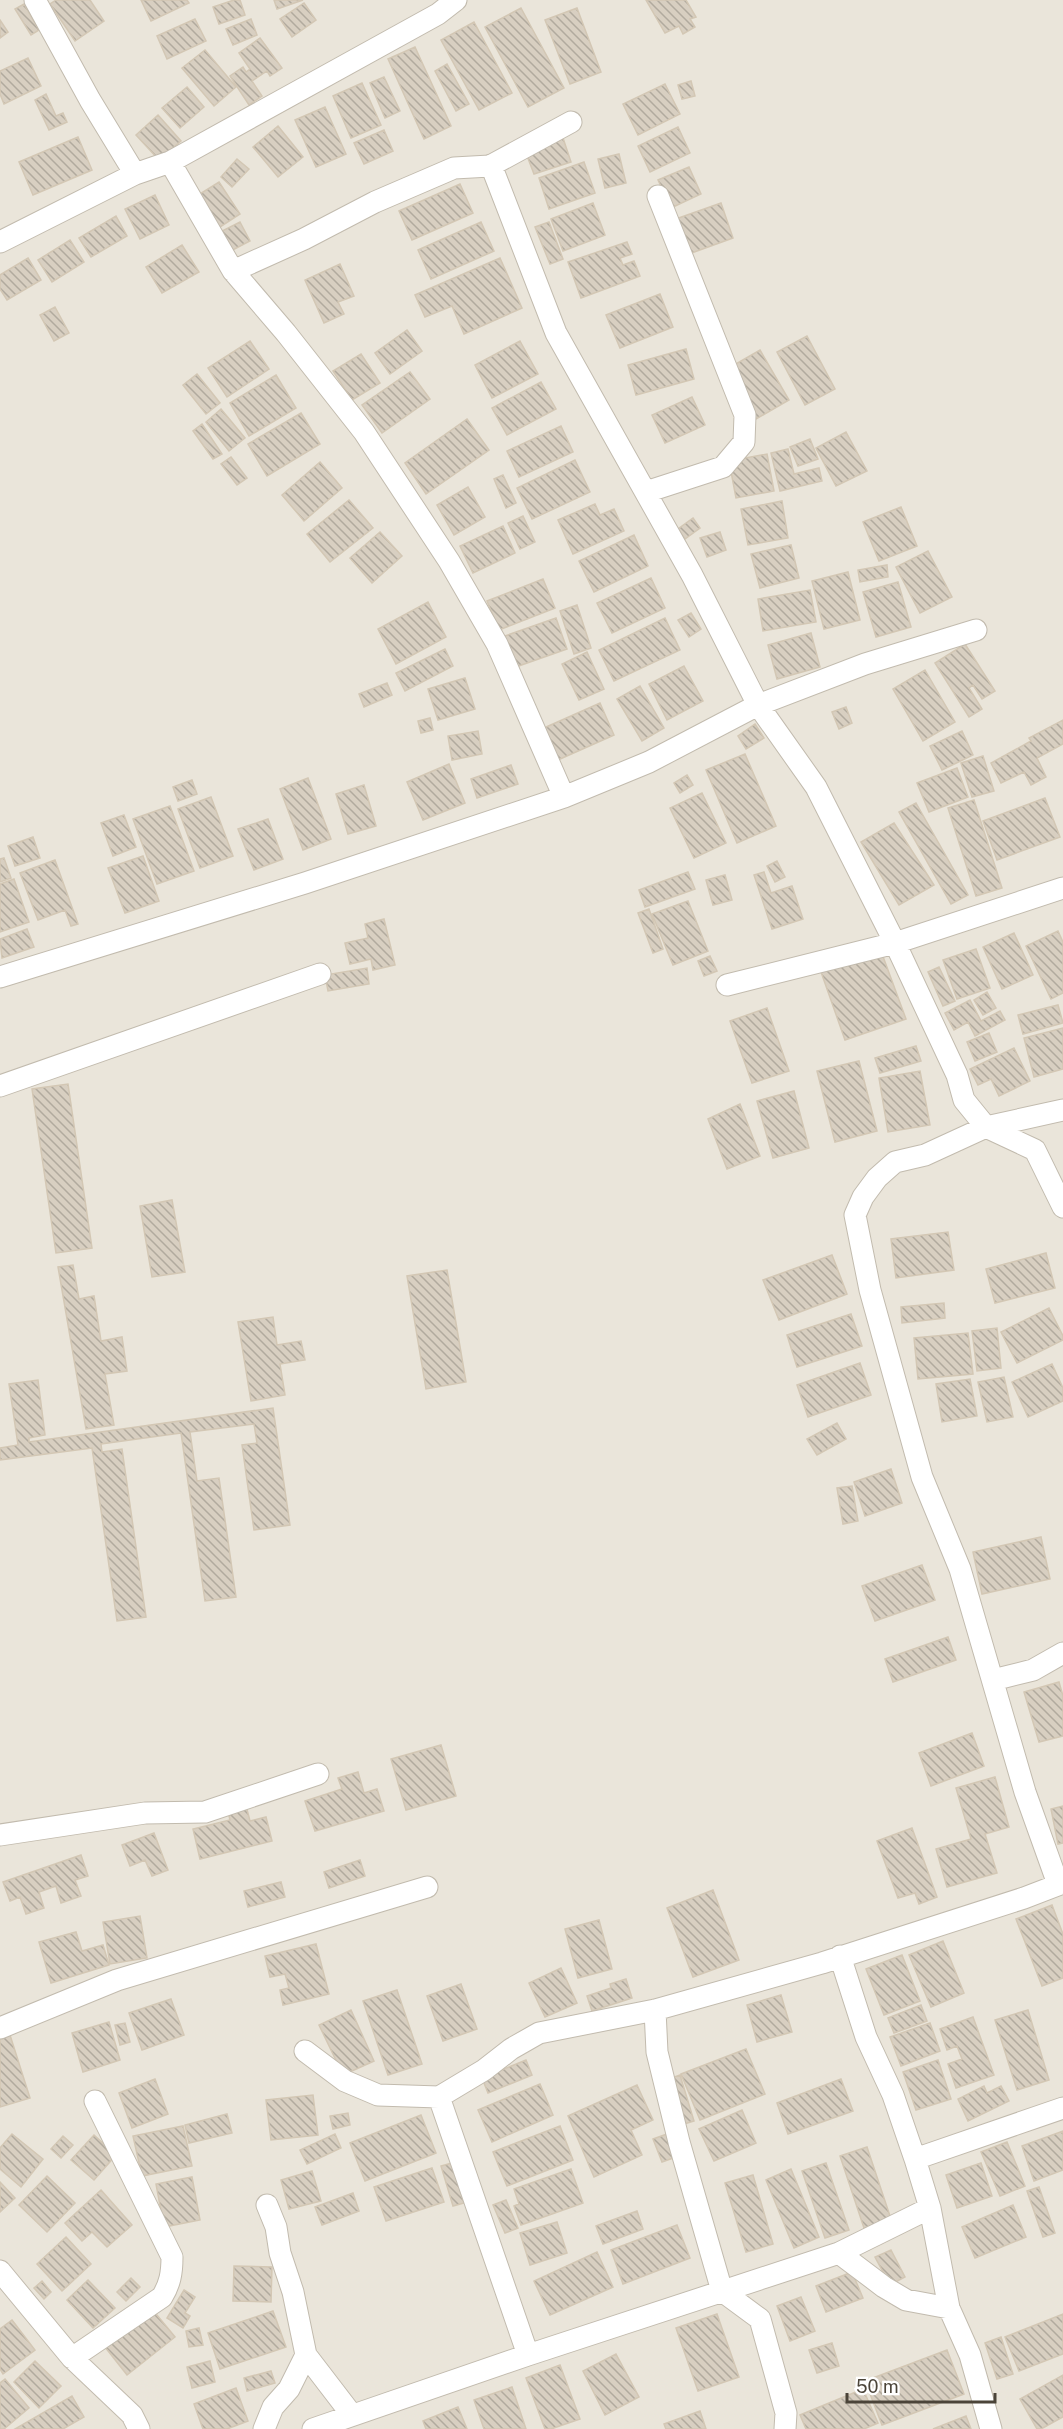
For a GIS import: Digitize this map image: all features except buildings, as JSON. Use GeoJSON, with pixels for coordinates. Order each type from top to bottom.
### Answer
{"type":"FeatureCollection","features":[{"type":"Feature","properties":{"kind":"street"},"geometry":{"type":"LineString","coordinates":[[35,0],[90,100],[135,174]]}},
{"type":"Feature","properties":{"kind":"street"},"geometry":{"type":"LineString","coordinates":[[0,242],[135,174],[170,162],[438,14],[456,0]]}},
{"type":"Feature","properties":{"kind":"street"},"geometry":{"type":"LineString","coordinates":[[233,271],[375,202],[454,168],[491,165],[571,122]]}},
{"type":"Feature","properties":{"kind":"street"},"geometry":{"type":"LineString","coordinates":[[170,162],[233,271],[286,333],[364,432],[449,561],[497,644],[564,796]]}},
{"type":"Feature","properties":{"kind":"street"},"geometry":{"type":"LineString","coordinates":[[491,165],[556,333],[692,575],[758,705],[816,787],[895,943],[957,1075],[964,1100],[986,1127],[1035,1150],[1063,1208]]}},
{"type":"Feature","properties":{"kind":"street"},"geometry":{"type":"LineString","coordinates":[[646,492],[723,467],[744,442],[745,415],[658,196]]}},
{"type":"Feature","properties":{"kind":"street"},"geometry":{"type":"LineString","coordinates":[[0,977],[305,883],[564,796],[649,762],[758,705],[865,664],[976,630]]}},
{"type":"Feature","properties":{"kind":"street"},"geometry":{"type":"LineString","coordinates":[[727,985],[895,943],[1063,888]]}},
{"type":"Feature","properties":{"kind":"street"},"geometry":{"type":"LineString","coordinates":[[0,1086],[320,974]]}},
{"type":"Feature","properties":{"kind":"street"},"geometry":{"type":"LineString","coordinates":[[305,2051],[345,2081],[378,2095],[439,2097],[484,2070],[510,2049],[539,2033],[655,2010],[840,1956],[1024,1898],[1061,1883],[1025,1792],[960,1569],[922,1477],[870,1290],[855,1215],[863,1197],[895,1162],[925,1155],[986,1127],[1063,1110]]}},
{"type":"Feature","properties":{"kind":"street"},"geometry":{"type":"LineString","coordinates":[[993,1680],[1033,1670],[1063,1653]]}},
{"type":"Feature","properties":{"kind":"street"},"geometry":{"type":"LineString","coordinates":[[0,1835],[145,1813],[205,1812],[318,1774]]}},
{"type":"Feature","properties":{"kind":"street"},"geometry":{"type":"LineString","coordinates":[[0,2028],[117,1980],[428,1887]]}},
{"type":"Feature","properties":{"kind":"street"},"geometry":{"type":"LineString","coordinates":[[840,1956],[867,2037],[893,2095],[915,2159],[930,2208],[949,2308],[970,2355],[991,2429]]}},
{"type":"Feature","properties":{"kind":"street"},"geometry":{"type":"LineString","coordinates":[[655,2010],[657,2052],[679,2142],[722,2291],[760,2319],[786,2413],[785,2429]]}},
{"type":"Feature","properties":{"kind":"street"},"geometry":{"type":"LineString","coordinates":[[439,2097],[528,2355]]}},
{"type":"Feature","properties":{"kind":"street"},"geometry":{"type":"LineString","coordinates":[[72,2358],[162,2298],[169,2286],[172,2269],[172,2257],[95,2102]]}},
{"type":"Feature","properties":{"kind":"street"},"geometry":{"type":"LineString","coordinates":[[915,2159],[1063,2108]]}},
{"type":"Feature","properties":{"kind":"street"},"geometry":{"type":"LineString","coordinates":[[267,2205],[276,2227],[280,2253],[293,2292],[306,2355],[352,2415]]}},
{"type":"Feature","properties":{"kind":"street"},"geometry":{"type":"LineString","coordinates":[[313,2429],[528,2355],[839,2253],[930,2208]]}},
{"type":"Feature","properties":{"kind":"street"},"geometry":{"type":"LineString","coordinates":[[839,2253],[884,2287],[906,2300],[949,2308]]}},
{"type":"Feature","properties":{"kind":"street"},"geometry":{"type":"LineString","coordinates":[[0,2271],[72,2358],[132,2415],[139,2429]]}},
{"type":"Feature","properties":{"kind":"street"},"geometry":{"type":"LineString","coordinates":[[264,2429],[273,2407],[289,2389],[306,2355]]}},
{"type":"Feature","properties":{"kind":"shaded area"},"geometry":{"type":"Polygon","coordinates":[[[0,0],[1063,0],[1063,2429],[0,2429],[0,0]]]}}]}
